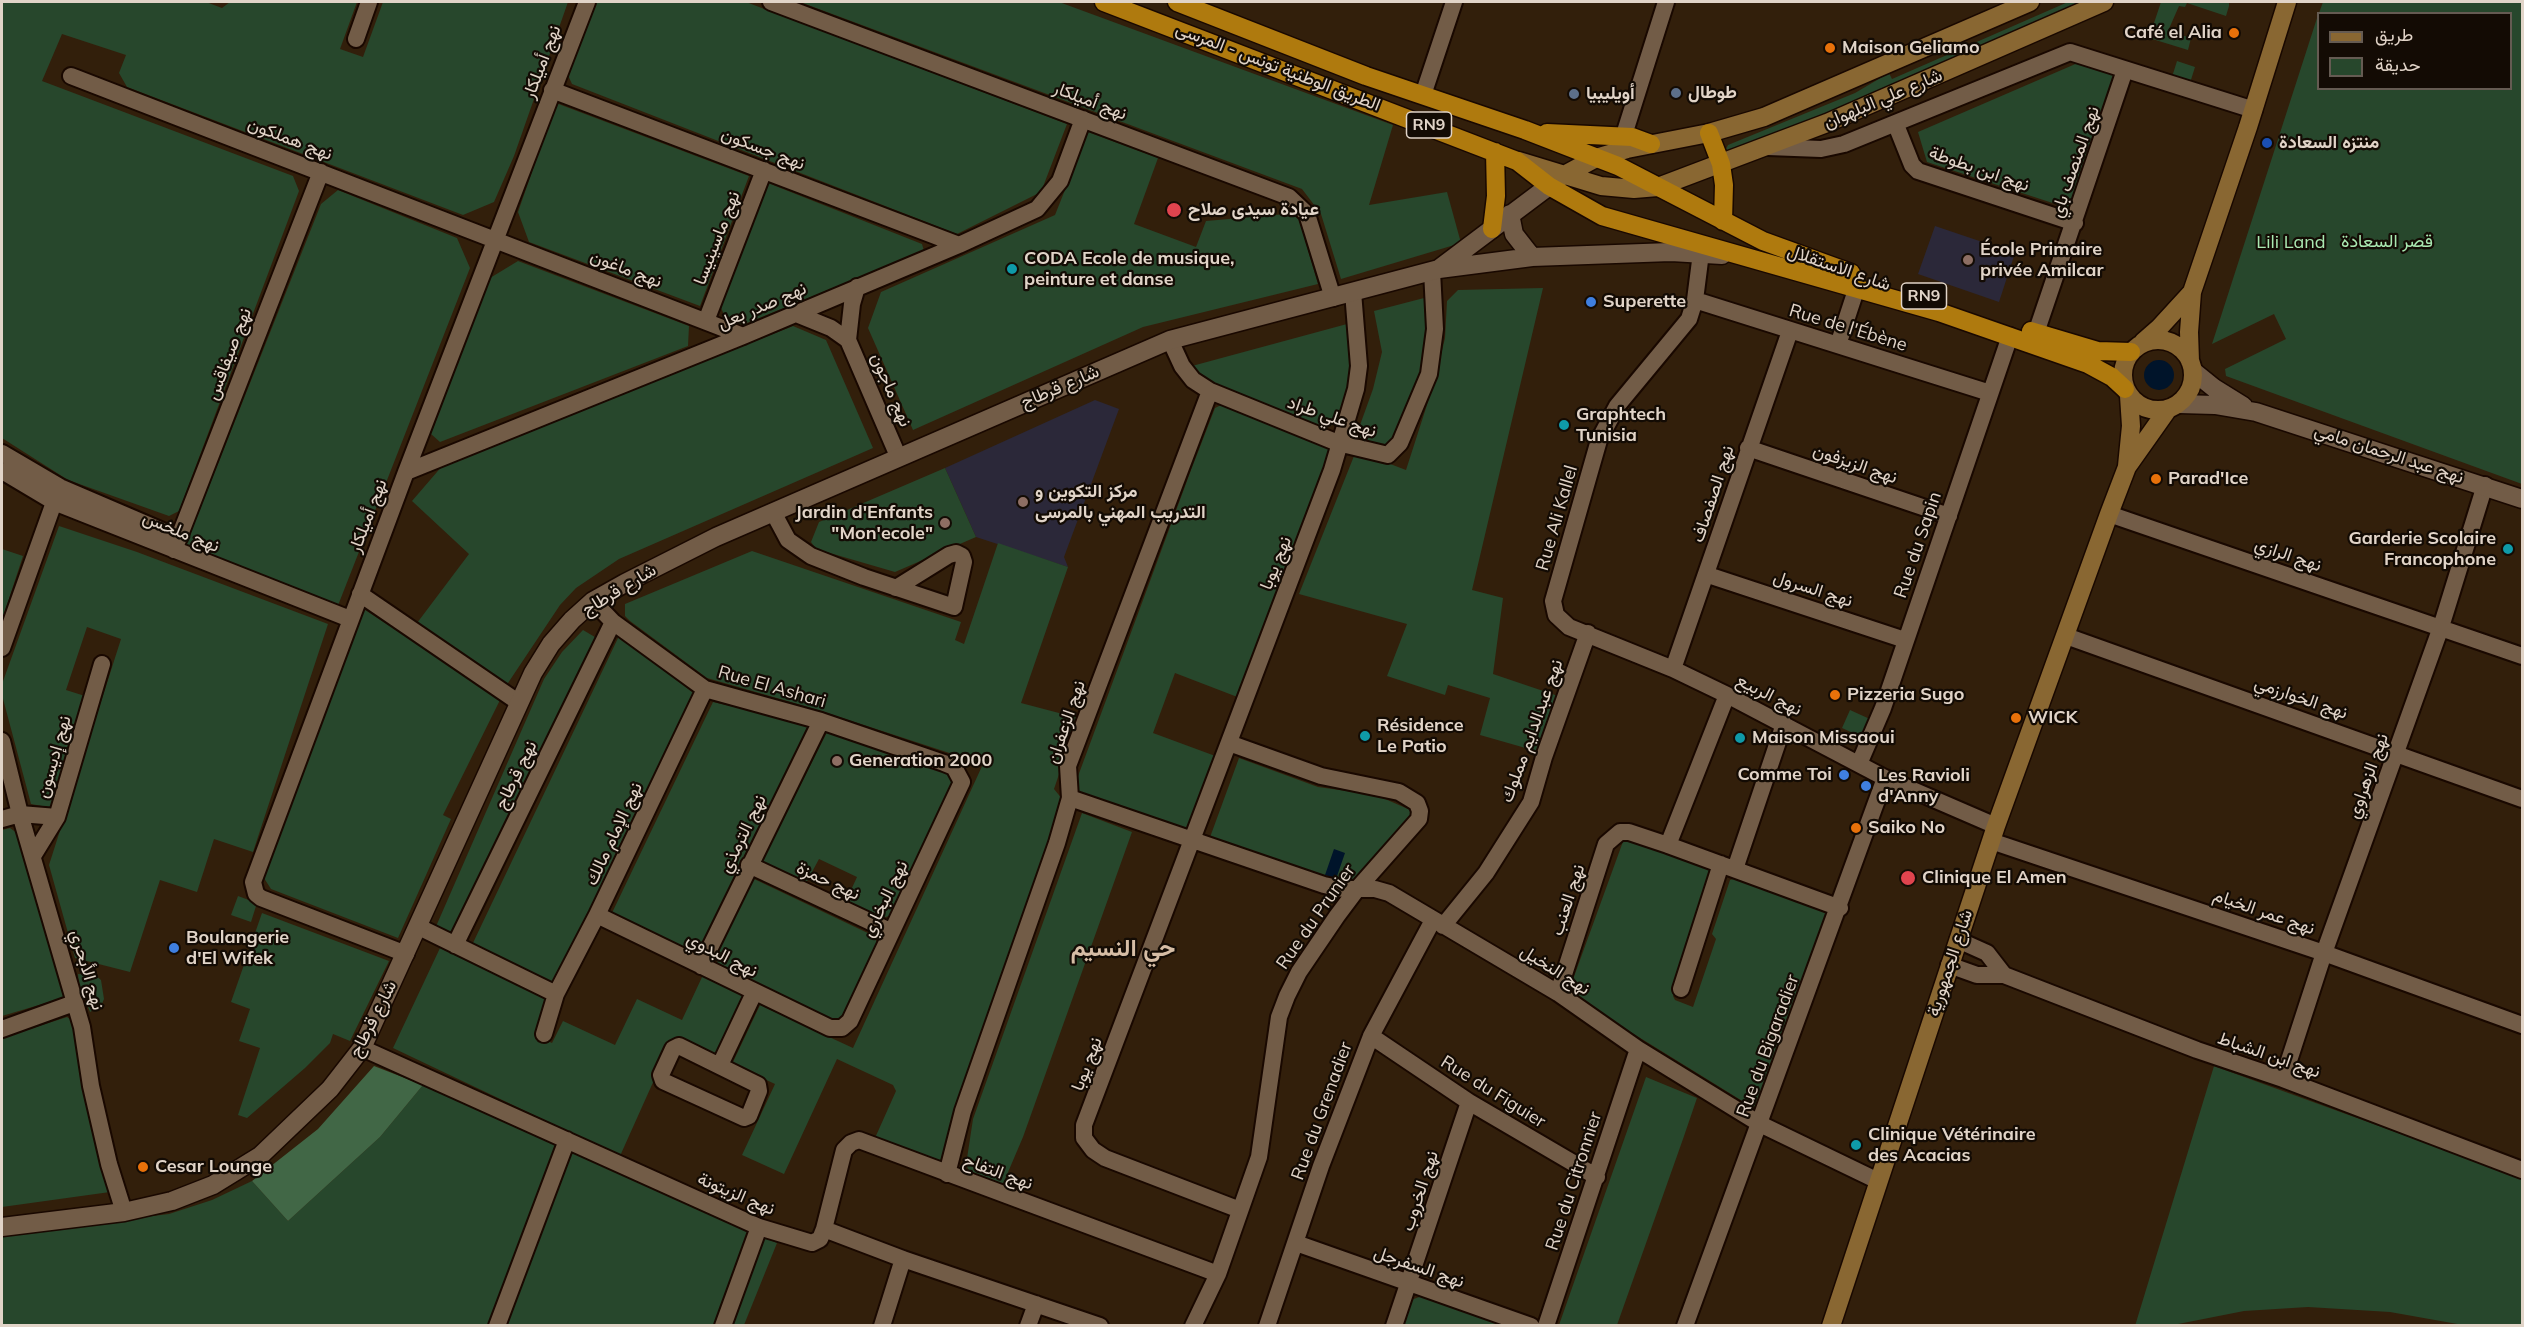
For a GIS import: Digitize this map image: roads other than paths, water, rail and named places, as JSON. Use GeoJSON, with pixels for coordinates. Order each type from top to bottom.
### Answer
{"type":"FeatureCollection","features":[{"type":"Feature","properties":{"kind":"highway","name":"الطريق الوطنية تونس - المرسى"},"geometry":{"type":"LineString","coordinates":[[1104,2],[1517,161],[1556,180],[1602,216],[1702,249],[1748,257]]}},
{"type":"Feature","properties":{"kind":"highway","name":"الطريق الوطنية تونس - المرسى"},"geometry":{"type":"LineString","coordinates":[[1177,2],[1328,62],[1533,133],[1596,158],[1723,221]]}},
{"type":"Feature","properties":{"kind":"highway"},"geometry":{"type":"LineString","coordinates":[[1533,133],[1639,138],[1651,144]]}},
{"type":"Feature","properties":{"kind":"highway"},"geometry":{"type":"LineString","coordinates":[[1709,133],[1720,164],[1724,185],[1723,221]]}},
{"type":"Feature","properties":{"kind":"highway"},"geometry":{"type":"LineString","coordinates":[[1492,229],[1497,187],[1495,152]]}},
{"type":"Feature","properties":{"kind":"highway","name":"شارع الاستقلال"},"geometry":{"type":"LineString","coordinates":[[1723,221],[1804,258],[2036,333],[2098,351],[2136,348]]}},
{"type":"Feature","properties":{"kind":"highway","name":"شارع الاستقلال"},"geometry":{"type":"LineString","coordinates":[[1748,257],[1857,287],[2010,336],[2088,364],[2112,377],[2127,393]]}},
{"type":"Feature","properties":{"kind":"main road","name":"شارع علي البلهوان"},"geometry":{"type":"LineString","coordinates":[[1556,180],[1596,158],[1709,133],[1764,117],[1808,100],[2030,2]]}},
{"type":"Feature","properties":{"kind":"main road","name":"شارع علي البلهوان"},"geometry":{"type":"LineString","coordinates":[[1556,180],[1617,189],[1658,187],[1768,147],[1918,85],[2104,2]]}},
{"type":"Feature","properties":{"kind":"main road"},"geometry":{"type":"LineString","coordinates":[[2173,406],[2190,389],[2192,292],[2254,111],[2287,2]]}},
{"type":"Feature","properties":{"kind":"main road"},"geometry":{"type":"LineString","coordinates":[[2127,393],[2123,369],[2136,348],[2159,328],[2192,292]]}},
{"type":"Feature","properties":{"kind":"main road","name":"RN9"},"geometry":{"type":"LineString","coordinates":[[2136,348],[2158,340],[2170,342],[2182,350],[2191,366]]}},
{"type":"Feature","properties":{"kind":"main road","name":"RN9"},"geometry":{"type":"LineString","coordinates":[[2127,393],[2148,409],[2173,406]]}},
{"type":"Feature","properties":{"kind":"main road","name":"شارع الجمهورية"},"geometry":{"type":"LineString","coordinates":[[1831,1326],[1994,833],[2127,467],[2131,426],[2127,393]]}},
{"type":"Feature","properties":{"kind":"main road","name":"شارع الجمهورية"},"geometry":{"type":"LineString","coordinates":[[2127,467],[2173,406]]}},
{"type":"Feature","properties":{"kind":"street"},"geometry":{"type":"LineString","coordinates":[[356,39],[369,2]]}},
{"type":"Feature","properties":{"kind":"street","name":"نهج أميلكار"},"geometry":{"type":"LineString","coordinates":[[406,954],[267,901],[256,894],[254,876],[586,2]]}},
{"type":"Feature","properties":{"kind":"street","name":"نهج أميلكار"},"geometry":{"type":"LineString","coordinates":[[771,2],[1296,201],[1307,214],[1333,298]]}},
{"type":"Feature","properties":{"kind":"street"},"geometry":{"type":"LineString","coordinates":[[1423,95],[1454,2]]}},
{"type":"Feature","properties":{"kind":"street"},"geometry":{"type":"LineString","coordinates":[[1623,138],[1666,2]]}},
{"type":"Feature","properties":{"kind":"street"},"geometry":{"type":"LineString","coordinates":[[1768,147],[1828,148],[1896,125],[2070,52],[2254,111]]}},
{"type":"Feature","properties":{"kind":"street","name":"نهج المنصف باي"},"geometry":{"type":"LineString","coordinates":[[2036,333],[2126,70]]}},
{"type":"Feature","properties":{"kind":"street","name":"نهج هملكون"},"geometry":{"type":"LineString","coordinates":[[71,75],[495,240]]}},
{"type":"Feature","properties":{"kind":"street","name":"نهج جسكون"},"geometry":{"type":"LineString","coordinates":[[552,90],[959,245]]}},
{"type":"Feature","properties":{"kind":"street","name":"نهج صدر بعل"},"geometry":{"type":"LineString","coordinates":[[406,472],[743,336],[959,245],[1037,209],[1048,200],[1060,182],[1083,119]]}},
{"type":"Feature","properties":{"kind":"street","name":"نهج ابن بطوطة"},"geometry":{"type":"LineString","coordinates":[[1896,125],[1912,165],[1918,171],[2075,223]]}},
{"type":"Feature","properties":{"kind":"street","name":"نهج ماسينيسا"},"geometry":{"type":"LineString","coordinates":[[706,321],[764,170]]}},
{"type":"Feature","properties":{"kind":"street","name":"نهج صيفاقس"},"geometry":{"type":"LineString","coordinates":[[176,544],[321,172]]}},
{"type":"Feature","properties":{"kind":"street"},"geometry":{"type":"LineString","coordinates":[[1436,270],[1556,180]]}},
{"type":"Feature","properties":{"kind":"street"},"geometry":{"type":"LineString","coordinates":[[1510,214],[1514,234],[1532,257]]}},
{"type":"Feature","properties":{"kind":"street","name":"نهج ماغون"},"geometry":{"type":"LineString","coordinates":[[495,240],[743,336]]}},
{"type":"Feature","properties":{"kind":"street"},"geometry":{"type":"LineString","coordinates":[[1436,270],[1532,257],[1702,249]]}},
{"type":"Feature","properties":{"kind":"street","name":"Rue Ali Kallel"},"geometry":{"type":"LineString","coordinates":[[1588,633],[1561,622],[1556,615],[1553,601],[1599,440],[1617,406],[1689,319],[1695,300],[1702,249]]}},
{"type":"Feature","properties":{"kind":"street","name":"شارع قرطاج"},"geometry":{"type":"LineString","coordinates":[[2,1227],[124,1212],[172,1201],[213,1185],[260,1156],[330,1089],[362,1048],[419,927],[518,702],[551,644],[593,601],[716,537],[898,456],[1170,340],[1436,270]]}},
{"type":"Feature","properties":{"kind":"street","name":"نهج علي طراد"},"geometry":{"type":"LineString","coordinates":[[1170,340],[1182,366],[1193,380],[1210,391],[1338,443],[1388,455],[1400,444],[1429,374],[1435,329],[1436,270]]}},
{"type":"Feature","properties":{"kind":"street","name":"نهج ماجون"},"geometry":{"type":"LineString","coordinates":[[857,287],[848,322],[848,340],[898,456]]}},
{"type":"Feature","properties":{"kind":"street"},"geometry":{"type":"LineString","coordinates":[[1838,345],[1857,287]]}},
{"type":"Feature","properties":{"kind":"street","name":"نهج يوبا"},"geometry":{"type":"LineString","coordinates":[[1240,1210],[1105,1158],[1093,1150],[1084,1138],[1084,1125],[1324,494],[1356,389],[1359,366],[1353,292]]}},
{"type":"Feature","properties":{"kind":"street","name":"Rue de l'Ébène"},"geometry":{"type":"LineString","coordinates":[[1695,300],[1790,332],[1990,393]]}},
{"type":"Feature","properties":{"kind":"street","name":"نهج ماجون"},"geometry":{"type":"LineString","coordinates":[[794,313],[831,328],[848,340]]}},
{"type":"Feature","properties":{"kind":"street","name":"نهج الصفصاف"},"geometry":{"type":"LineString","coordinates":[[1673,669],[1790,332]]}},
{"type":"Feature","properties":{"kind":"street","name":"Rue du Sapin"},"geometry":{"type":"LineString","coordinates":[[1859,764],[1883,708],[2010,336]]}},
{"type":"Feature","properties":{"kind":"street"},"geometry":{"type":"LineString","coordinates":[[2191,366],[2220,392],[2256,412]]}},
{"type":"Feature","properties":{"kind":"street","name":"نهج الزعفران"},"geometry":{"type":"LineString","coordinates":[[947,1174],[963,1111],[1041,892],[1070,798],[1068,766],[1210,391]]}},
{"type":"Feature","properties":{"kind":"street"},"geometry":{"type":"LineString","coordinates":[[2173,406],[2224,406],[2256,412]]}},
{"type":"Feature","properties":{"kind":"street","name":"نهج عبد الرحمان مامي"},"geometry":{"type":"LineString","coordinates":[[2256,412],[2523,499]]}},
{"type":"Feature","properties":{"kind":"street","name":"نهج الزيزفون"},"geometry":{"type":"LineString","coordinates":[[1748,448],[1949,516]]}},
{"type":"Feature","properties":{"kind":"street","name":"نهج ملخس"},"geometry":{"type":"LineString","coordinates":[[2,453],[57,494]]}},
{"type":"Feature","properties":{"kind":"street","name":"نهج ملخس"},"geometry":{"type":"LineString","coordinates":[[2,471],[350,620]]}},
{"type":"Feature","properties":{"kind":"street","name":"نهج الزهراوي"},"geometry":{"type":"LineString","coordinates":[[2283,1079],[2324,953],[2441,627],[2485,485]]}},
{"type":"Feature","properties":{"kind":"street"},"geometry":{"type":"LineString","coordinates":[[2,648],[57,494]]}},
{"type":"Feature","properties":{"kind":"street"},"geometry":{"type":"LineString","coordinates":[[773,512],[788,540],[811,556],[897,588]]}},
{"type":"Feature","properties":{"kind":"street","name":"نهج الرازي"},"geometry":{"type":"LineString","coordinates":[[2109,514],[2523,656]]}},
{"type":"Feature","properties":{"kind":"street","name":"نهج السرول"},"geometry":{"type":"LineString","coordinates":[[1707,575],[1905,640]]}},
{"type":"Feature","properties":{"kind":"street"},"geometry":{"type":"LineString","coordinates":[[360,594],[518,702]]}},
{"type":"Feature","properties":{"kind":"street","name":"Rue El Ashari"},"geometry":{"type":"LineString","coordinates":[[593,601],[613,622],[705,689],[821,721],[944,763],[960,774]]}},
{"type":"Feature","properties":{"kind":"street","name":"نهج قرطاج"},"geometry":{"type":"LineString","coordinates":[[455,945],[613,622]]}},
{"type":"Feature","properties":{"kind":"street","name":"نهج الربيع"},"geometry":{"type":"LineString","coordinates":[[1588,633],[1727,695],[1994,833]]}},
{"type":"Feature","properties":{"kind":"street","name":"نهج عبدالدايم مملوك"},"geometry":{"type":"LineString","coordinates":[[1438,923],[1486,873],[1532,802],[1544,757],[1588,633]]}},
{"type":"Feature","properties":{"kind":"street","name":"نهج الخوارزمي"},"geometry":{"type":"LineString","coordinates":[[2066,636],[2523,799]]}},
{"type":"Feature","properties":{"kind":"street","name":"نهج إديسون"},"geometry":{"type":"LineString","coordinates":[[33,856],[57,817],[102,664]]}},
{"type":"Feature","properties":{"kind":"street","name":"نهج الإمام مالك"},"geometry":{"type":"LineString","coordinates":[[544,1034],[556,994],[597,915],[705,689]]}},
{"type":"Feature","properties":{"kind":"street"},"geometry":{"type":"LineString","coordinates":[[1727,695],[1668,845],[1840,908]]}},
{"type":"Feature","properties":{"kind":"street","name":"نهج الترمذي"},"geometry":{"type":"LineString","coordinates":[[701,966],[821,721]]}},
{"type":"Feature","properties":{"kind":"street"},"geometry":{"type":"LineString","coordinates":[[1681,989],[1784,724]]}},
{"type":"Feature","properties":{"kind":"street","name":"نهج الأبحري"},"geometry":{"type":"LineString","coordinates":[[2,741],[5,762],[82,1027],[91,1086],[109,1164],[124,1212]]}},
{"type":"Feature","properties":{"kind":"street","name":"Rue du Prunier"},"geometry":{"type":"LineString","coordinates":[[1193,1326],[1218,1274],[1264,1135],[1279,1017],[1299,972],[1358,888],[1419,819],[1417,803],[1399,792],[1322,776],[1229,743]]}},
{"type":"Feature","properties":{"kind":"street","name":"نهج البخاري"},"geometry":{"type":"LineString","coordinates":[[830,1028],[842,1028],[850,1021],[890,931],[957,796],[962,782],[960,774]]}},
{"type":"Feature","properties":{"kind":"street","name":"Rue du Bigaradier"},"geometry":{"type":"LineString","coordinates":[[1685,1326],[1840,908],[1885,778]]}},
{"type":"Feature","properties":{"kind":"street"},"geometry":{"type":"LineString","coordinates":[[1070,798],[1192,842]]}},
{"type":"Feature","properties":{"kind":"street"},"geometry":{"type":"LineString","coordinates":[[2,819],[20,814],[57,817]]}},
{"type":"Feature","properties":{"kind":"street","name":"نهج العنب"},"geometry":{"type":"LineString","coordinates":[[1558,993],[1606,844],[1620,832],[1629,832],[1668,845]]}},
{"type":"Feature","properties":{"kind":"street","name":"نهج عمر الخيام"},"geometry":{"type":"LineString","coordinates":[[1994,833],[2523,1024]]}},
{"type":"Feature","properties":{"kind":"street","name":"نهج النخيل"},"geometry":{"type":"LineString","coordinates":[[1192,842],[1340,889],[1358,888],[1389,893],[1558,993],[1638,1049],[1760,1124],[1878,1181]]}},
{"type":"Feature","properties":{"kind":"street","name":"نهج حمزة"},"geometry":{"type":"LineString","coordinates":[[749,866],[890,931]]}},
{"type":"Feature","properties":{"kind":"street","name":"نهج البدوي"},"geometry":{"type":"LineString","coordinates":[[597,915],[830,1028]]}},
{"type":"Feature","properties":{"kind":"street","name":"Rue du Grenadier"},"geometry":{"type":"LineString","coordinates":[[1267,1326],[1320,1166],[1371,1036],[1438,923]]}},
{"type":"Feature","properties":{"kind":"street"},"geometry":{"type":"LineString","coordinates":[[419,927],[556,994]]}},
{"type":"Feature","properties":{"kind":"street"},"geometry":{"type":"LineString","coordinates":[[1958,940],[1986,953],[2004,975]]}},
{"type":"Feature","properties":{"kind":"street"},"geometry":{"type":"LineString","coordinates":[[1949,965],[1977,975],[2004,975]]}},
{"type":"Feature","properties":{"kind":"street","name":"نهج ابن الشباط"},"geometry":{"type":"LineString","coordinates":[[2004,975],[2197,1050],[2283,1079],[2523,1170]]}},
{"type":"Feature","properties":{"kind":"street"},"geometry":{"type":"LineString","coordinates":[[720,1065],[754,993]]}},
{"type":"Feature","properties":{"kind":"street"},"geometry":{"type":"LineString","coordinates":[[2,1029],[74,1003]]}},
{"type":"Feature","properties":{"kind":"street","name":"Rue du Figuier"},"geometry":{"type":"LineString","coordinates":[[1371,1036],[1469,1102],[1597,1177]]}},
{"type":"Feature","properties":{"kind":"street"},"geometry":{"type":"LineString","coordinates":[[677,1046],[720,1065],[758,1085],[759,1091],[747,1118],[665,1083],[661,1078],[673,1048],[677,1046]]}},
{"type":"Feature","properties":{"kind":"street","name":"نهج الزيتونة"},"geometry":{"type":"LineString","coordinates":[[362,1048],[759,1227],[812,1243],[820,1239],[824,1229]]}},
{"type":"Feature","properties":{"kind":"street","name":"Rue du Citronnier"},"geometry":{"type":"LineString","coordinates":[[1546,1326],[1638,1049]]}},
{"type":"Feature","properties":{"kind":"street","name":"نهج الخروب"},"geometry":{"type":"LineString","coordinates":[[1394,1326],[1469,1102]]}},
{"type":"Feature","properties":{"kind":"street"},"geometry":{"type":"LineString","coordinates":[[497,1326],[567,1140]]}},
{"type":"Feature","properties":{"kind":"street","name":"نهج التفاح"},"geometry":{"type":"LineString","coordinates":[[824,1229],[842,1158],[851,1143],[859,1140],[1218,1274]]}},
{"type":"Feature","properties":{"kind":"street"},"geometry":{"type":"LineString","coordinates":[[723,1326],[759,1227]]}},
{"type":"Feature","properties":{"kind":"street"},"geometry":{"type":"LineString","coordinates":[[824,1229],[903,1259],[1100,1326]]}},
{"type":"Feature","properties":{"kind":"street","name":"نهج السفرجل"},"geometry":{"type":"LineString","coordinates":[[1296,1243],[1409,1285],[1531,1326]]}},
{"type":"Feature","properties":{"kind":"street"},"geometry":{"type":"LineString","coordinates":[[882,1326],[903,1259]]}},
{"type":"Feature","properties":{"kind":"street"},"geometry":{"type":"LineString","coordinates":[[1028,1326],[1036,1304]]}},
{"type":"Feature","properties":{"kind":"water"},"geometry":{"type":"Polygon","coordinates":[[[2159,360],[2169,365],[2174,375],[2169,385],[2159,390],[2149,385],[2144,375],[2149,365],[2159,360]]]}},
{"type":"Feature","properties":{"kind":"water"},"geometry":{"type":"Polygon","coordinates":[[[1334,849],[1345,853],[1336,879],[1325,875],[1334,849]]]}},
{"type":"Feature","properties":{"kind":"place","name":"Café el Alia"},"geometry":{"type":"Point","coordinates":[2234,33]}},
{"type":"Feature","properties":{"kind":"place","name":"Maison Geliamo"},"geometry":{"type":"Point","coordinates":[1830,48]}},
{"type":"Feature","properties":{"kind":"place","name":"طوطال"},"geometry":{"type":"Point","coordinates":[1676,93]}},
{"type":"Feature","properties":{"kind":"place","name":"أويليبيا"},"geometry":{"type":"Point","coordinates":[1574,94]}},
{"type":"Feature","properties":{"kind":"place","name":"منتزه السعادة"},"geometry":{"type":"Point","coordinates":[2267,143]}},
{"type":"Feature","properties":{"kind":"place","name":"عيادة سيدى صلاح"},"geometry":{"type":"Point","coordinates":[1174,210]}},
{"type":"Feature","properties":{"kind":"place","name":"École Primaire privée Amilcar"},"geometry":{"type":"Point","coordinates":[1968,260]}},
{"type":"Feature","properties":{"kind":"place","name":"CODA Ecole de musique, peinture et danse"},"geometry":{"type":"Point","coordinates":[1012,269]}},
{"type":"Feature","properties":{"kind":"place","name":"Superette"},"geometry":{"type":"Point","coordinates":[1591,302]}},
{"type":"Feature","properties":{"kind":"place","name":"Graphtech Tunisia"},"geometry":{"type":"Point","coordinates":[1564,425]}},
{"type":"Feature","properties":{"kind":"place","name":"Parad'Ice"},"geometry":{"type":"Point","coordinates":[2156,479]}},
{"type":"Feature","properties":{"kind":"place","name":"مركز التكوين و التدريب المهني بالمرسى"},"geometry":{"type":"Point","coordinates":[1023,502]}},
{"type":"Feature","properties":{"kind":"place","name":"Jardin d'Enfants \"Mon'ecole\""},"geometry":{"type":"Point","coordinates":[945,523]}},
{"type":"Feature","properties":{"kind":"place","name":"Garderie Scolaire Francophone"},"geometry":{"type":"Point","coordinates":[2508,549]}},
{"type":"Feature","properties":{"kind":"place","name":"Pizzeria Sugo"},"geometry":{"type":"Point","coordinates":[1835,695]}},
{"type":"Feature","properties":{"kind":"place","name":"WICK"},"geometry":{"type":"Point","coordinates":[2016,718]}},
{"type":"Feature","properties":{"kind":"place","name":"Résidence Le Patio"},"geometry":{"type":"Point","coordinates":[1365,736]}},
{"type":"Feature","properties":{"kind":"place","name":"Maison Missaoui"},"geometry":{"type":"Point","coordinates":[1740,738]}},
{"type":"Feature","properties":{"kind":"place","name":"Generation 2000"},"geometry":{"type":"Point","coordinates":[837,761]}},
{"type":"Feature","properties":{"kind":"place","name":"Comme Toi"},"geometry":{"type":"Point","coordinates":[1844,775]}},
{"type":"Feature","properties":{"kind":"place","name":"Les Ravioli d'Anny"},"geometry":{"type":"Point","coordinates":[1866,786]}},
{"type":"Feature","properties":{"kind":"place","name":"Saiko No"},"geometry":{"type":"Point","coordinates":[1856,828]}},
{"type":"Feature","properties":{"kind":"place","name":"Clinique El Amen"},"geometry":{"type":"Point","coordinates":[1908,878]}},
{"type":"Feature","properties":{"kind":"place","name":"Boulangerie d'El Wifek"},"geometry":{"type":"Point","coordinates":[174,948]}},
{"type":"Feature","properties":{"kind":"place","name":"Clinique Vétérinaire des Acacias"},"geometry":{"type":"Point","coordinates":[1856,1145]}},
{"type":"Feature","properties":{"kind":"place","name":"Cesar Lounge"},"geometry":{"type":"Point","coordinates":[143,1167]}},
{"type":"Feature","properties":{"kind":"district","name":"حي النسيم"},"geometry":{"type":"Point","coordinates":[1123,949]}},
{"type":"Feature","properties":{"kind":"park label","name":"قصر السعادة"},"geometry":{"type":"Point","coordinates":[2387,242]}},
{"type":"Feature","properties":{"kind":"park label","name":"Lili Land"},"geometry":{"type":"Point","coordinates":[2291,243]}}]}
